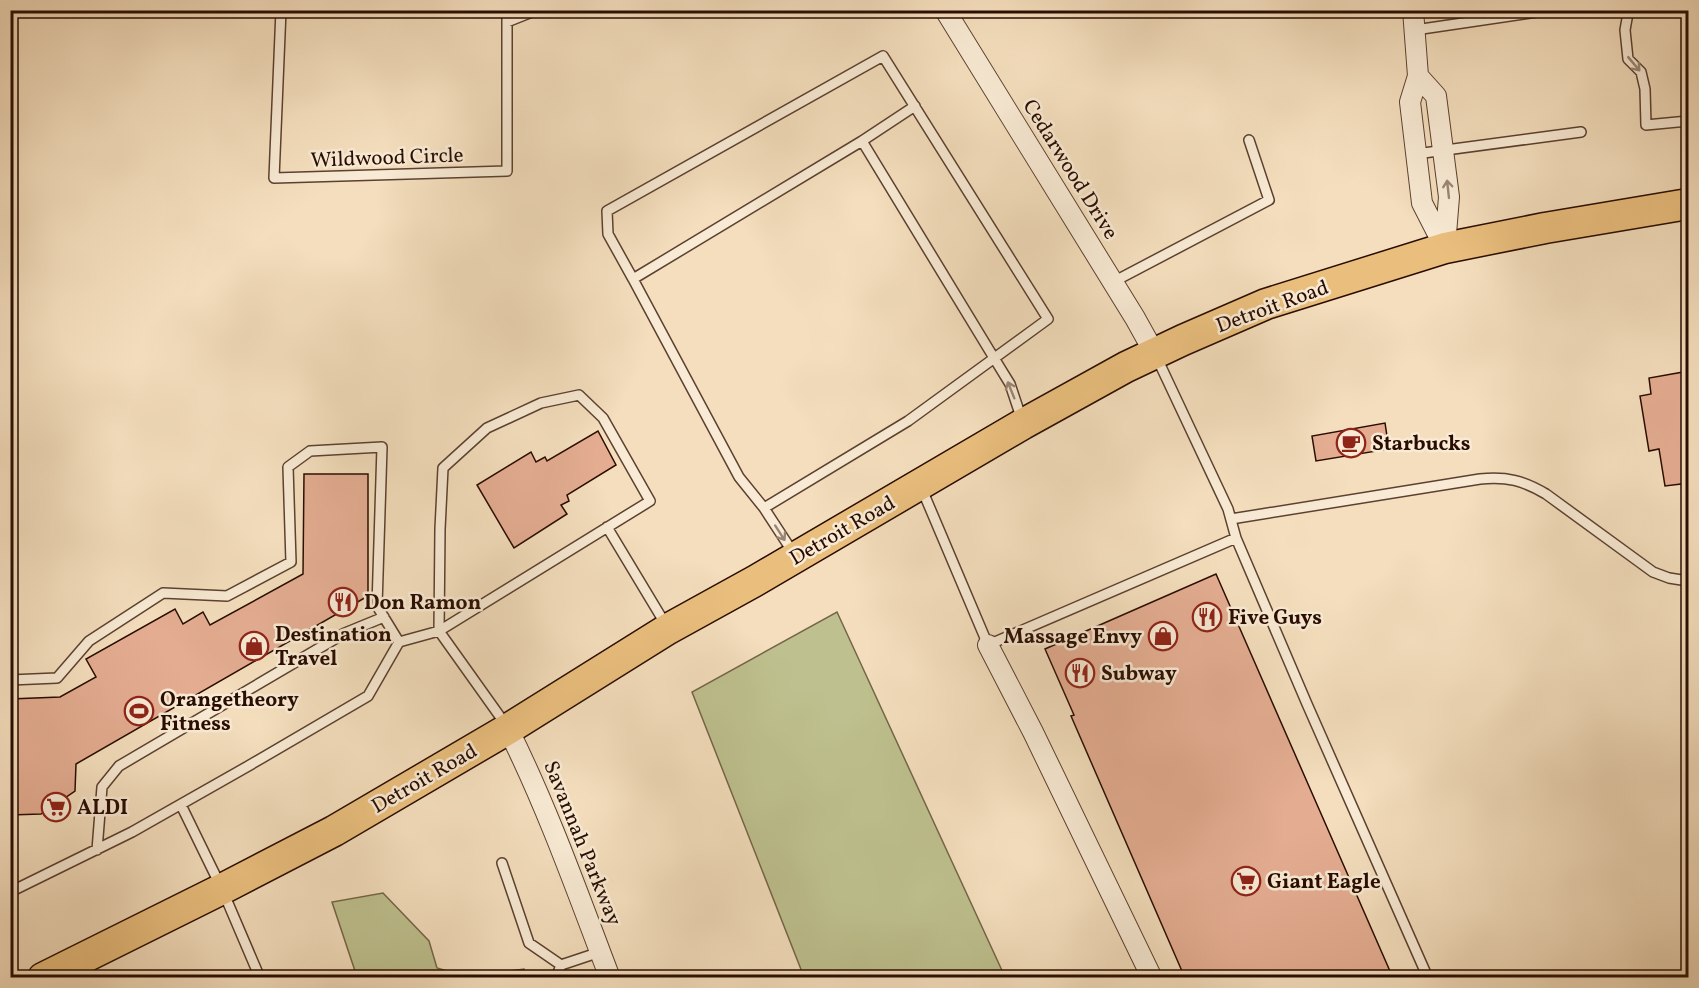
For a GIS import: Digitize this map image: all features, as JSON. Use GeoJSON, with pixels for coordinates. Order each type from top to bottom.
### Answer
{"type":"FeatureCollection","features":[{"type":"Feature","properties":{"kind":"main road","name":"Detroit Road"},"geometry":{"type":"LineString","coordinates":[[43,978],[334,831],[508,729],[668,629],[1126,367],[1266,304],[1445,248],[1545,228],[1689,204]]}},
{"type":"Feature","properties":{"kind":"street","name":"Cedarwood Drive"},"geometry":{"type":"LineString","coordinates":[[945,10],[1155,354]]}},
{"type":"Feature","properties":{"kind":"street"},"geometry":{"type":"LineString","coordinates":[[1414,20],[1418,76],[1410,102],[1422,203],[1445,248]]}},
{"type":"Feature","properties":{"kind":"street"},"geometry":{"type":"LineString","coordinates":[[1418,76],[1436,96],[1449,197],[1445,248]]}},
{"type":"Feature","properties":{"kind":"street"},"geometry":{"type":"LineString","coordinates":[[988,645],[1033,732],[1152,978]]}},
{"type":"Feature","properties":{"kind":"street","name":"Savannah Parkway"},"geometry":{"type":"LineString","coordinates":[[508,729],[531,775],[610,978]]}},
{"type":"Feature","properties":{"kind":"lane","name":"Wildwood Circle"},"geometry":{"type":"LineString","coordinates":[[281,10],[274,178],[507,171],[507,10]]}},
{"type":"Feature","properties":{"kind":"lane"},"geometry":{"type":"LineString","coordinates":[[507,22],[537,10]]}},
{"type":"Feature","properties":{"kind":"lane"},"geometry":{"type":"LineString","coordinates":[[1414,20],[1551,10]]}},
{"type":"Feature","properties":{"kind":"lane"},"geometry":{"type":"LineString","coordinates":[[1631,10],[1628,13],[1625,30],[1628,59],[1641,72],[1645,89],[1646,125],[1689,121]]}},
{"type":"Feature","properties":{"kind":"lane"},"geometry":{"type":"LineString","coordinates":[[764,508],[908,421],[1048,319],[883,56],[607,211],[608,234],[739,477],[764,508],[796,557]]}},
{"type":"Feature","properties":{"kind":"lane"},"geometry":{"type":"LineString","coordinates":[[633,279],[862,141],[915,106]]}},
{"type":"Feature","properties":{"kind":"lane"},"geometry":{"type":"LineString","coordinates":[[1416,154],[1581,132]]}},
{"type":"Feature","properties":{"kind":"lane"},"geometry":{"type":"LineString","coordinates":[[1113,282],[1269,200],[1249,140]]}},
{"type":"Feature","properties":{"kind":"lane"},"geometry":{"type":"LineString","coordinates":[[862,141],[1010,384],[1023,424]]}},
{"type":"Feature","properties":{"kind":"lane"},"geometry":{"type":"LineString","coordinates":[[1155,354],[1228,509],[1236,538],[1428,978]]}},
{"type":"Feature","properties":{"kind":"lane"},"geometry":{"type":"LineString","coordinates":[[10,892],[132,832],[368,696],[399,642],[439,631],[650,501],[603,418],[579,395],[542,403],[487,428],[443,468],[439,631],[508,729]]}},
{"type":"Feature","properties":{"kind":"lane"},"geometry":{"type":"LineString","coordinates":[[10,680],[57,678],[89,641],[163,593],[227,596],[291,562],[288,467],[310,451],[382,447],[377,606],[399,642]]}},
{"type":"Feature","properties":{"kind":"lane"},"geometry":{"type":"LineString","coordinates":[[1231,519],[1480,479],[1509,479],[1527,484],[1546,494],[1653,572],[1669,578],[1689,581]]}},
{"type":"Feature","properties":{"kind":"lane"},"geometry":{"type":"LineString","coordinates":[[920,485],[988,645],[1236,538]]}},
{"type":"Feature","properties":{"kind":"lane"},"geometry":{"type":"LineString","coordinates":[[607,527],[668,629]]}},
{"type":"Feature","properties":{"kind":"lane"},"geometry":{"type":"LineString","coordinates":[[97,850],[102,787],[118,766],[345,633],[384,617]]}},
{"type":"Feature","properties":{"kind":"lane"},"geometry":{"type":"LineString","coordinates":[[181,805],[222,889],[260,978]]}},
{"type":"Feature","properties":{"kind":"lane"},"geometry":{"type":"LineString","coordinates":[[502,863],[529,942],[561,965]]}},
{"type":"Feature","properties":{"kind":"lane"},"geometry":{"type":"LineString","coordinates":[[561,965],[600,952]]}},
{"type":"Feature","properties":{"kind":"lane"},"geometry":{"type":"LineString","coordinates":[[556,978],[561,965]]}},
{"type":"Feature","properties":{"kind":"green space"},"geometry":{"type":"Polygon","coordinates":[[[837,612],[1005,977],[804,977],[692,692],[837,612]]]}},
{"type":"Feature","properties":{"kind":"green space"},"geometry":{"type":"Polygon","coordinates":[[[383,893],[429,941],[437,968],[467,977],[357,977],[332,902],[383,893]]]}},
{"type":"Feature","properties":{"kind":"green space"},"geometry":{"type":"Polygon","coordinates":[[[524,969],[525,977],[467,977],[524,969]]]}},
{"type":"Feature","properties":{"kind":"building"},"geometry":{"type":"Polygon","coordinates":[[[1689,371],[1689,483],[1665,486],[1659,449],[1649,451],[1640,396],[1651,394],[1649,378],[1689,371]]]}},
{"type":"Feature","properties":{"kind":"building","name":"Starbucks"},"geometry":{"type":"Polygon","coordinates":[[[1385,423],[1389,449],[1316,461],[1312,436],[1385,423]]]}},
{"type":"Feature","properties":{"kind":"building"},"geometry":{"type":"Polygon","coordinates":[[[598,431],[616,465],[567,495],[569,501],[561,505],[567,514],[514,548],[477,485],[531,452],[536,462],[545,457],[547,461],[598,431]]]}},
{"type":"Feature","properties":{"kind":"building"},"geometry":{"type":"Polygon","coordinates":[[[304,474],[368,474],[368,596],[76,764],[75,791],[41,814],[10,815],[10,699],[60,697],[96,677],[86,659],[175,609],[183,624],[203,612],[210,625],[303,574],[304,474]]]}},
{"type":"Feature","properties":{"kind":"building","name":"Giant Eagle"},"geometry":{"type":"Polygon","coordinates":[[[1216,574],[1393,978],[1185,978],[1071,716],[1074,715],[1045,649],[1216,574]]]}},
{"type":"Feature","properties":{"kind":"place","name":"Starbucks"},"geometry":{"type":"Point","coordinates":[1351,443]}},
{"type":"Feature","properties":{"kind":"place","name":"Don Ramon"},"geometry":{"type":"Point","coordinates":[343,602]}},
{"type":"Feature","properties":{"kind":"place","name":"Five Guys"},"geometry":{"type":"Point","coordinates":[1207,617]}},
{"type":"Feature","properties":{"kind":"place","name":"Massage Envy"},"geometry":{"type":"Point","coordinates":[1163,636]}},
{"type":"Feature","properties":{"kind":"place","name":"Destination Travel"},"geometry":{"type":"Point","coordinates":[254,646]}},
{"type":"Feature","properties":{"kind":"place","name":"Subway"},"geometry":{"type":"Point","coordinates":[1080,673]}},
{"type":"Feature","properties":{"kind":"place","name":"Orangetheory Fitness"},"geometry":{"type":"Point","coordinates":[139,711]}},
{"type":"Feature","properties":{"kind":"place","name":"ALDI"},"geometry":{"type":"Point","coordinates":[56,807]}},
{"type":"Feature","properties":{"kind":"place","name":"Giant Eagle"},"geometry":{"type":"Point","coordinates":[1246,881]}}]}
